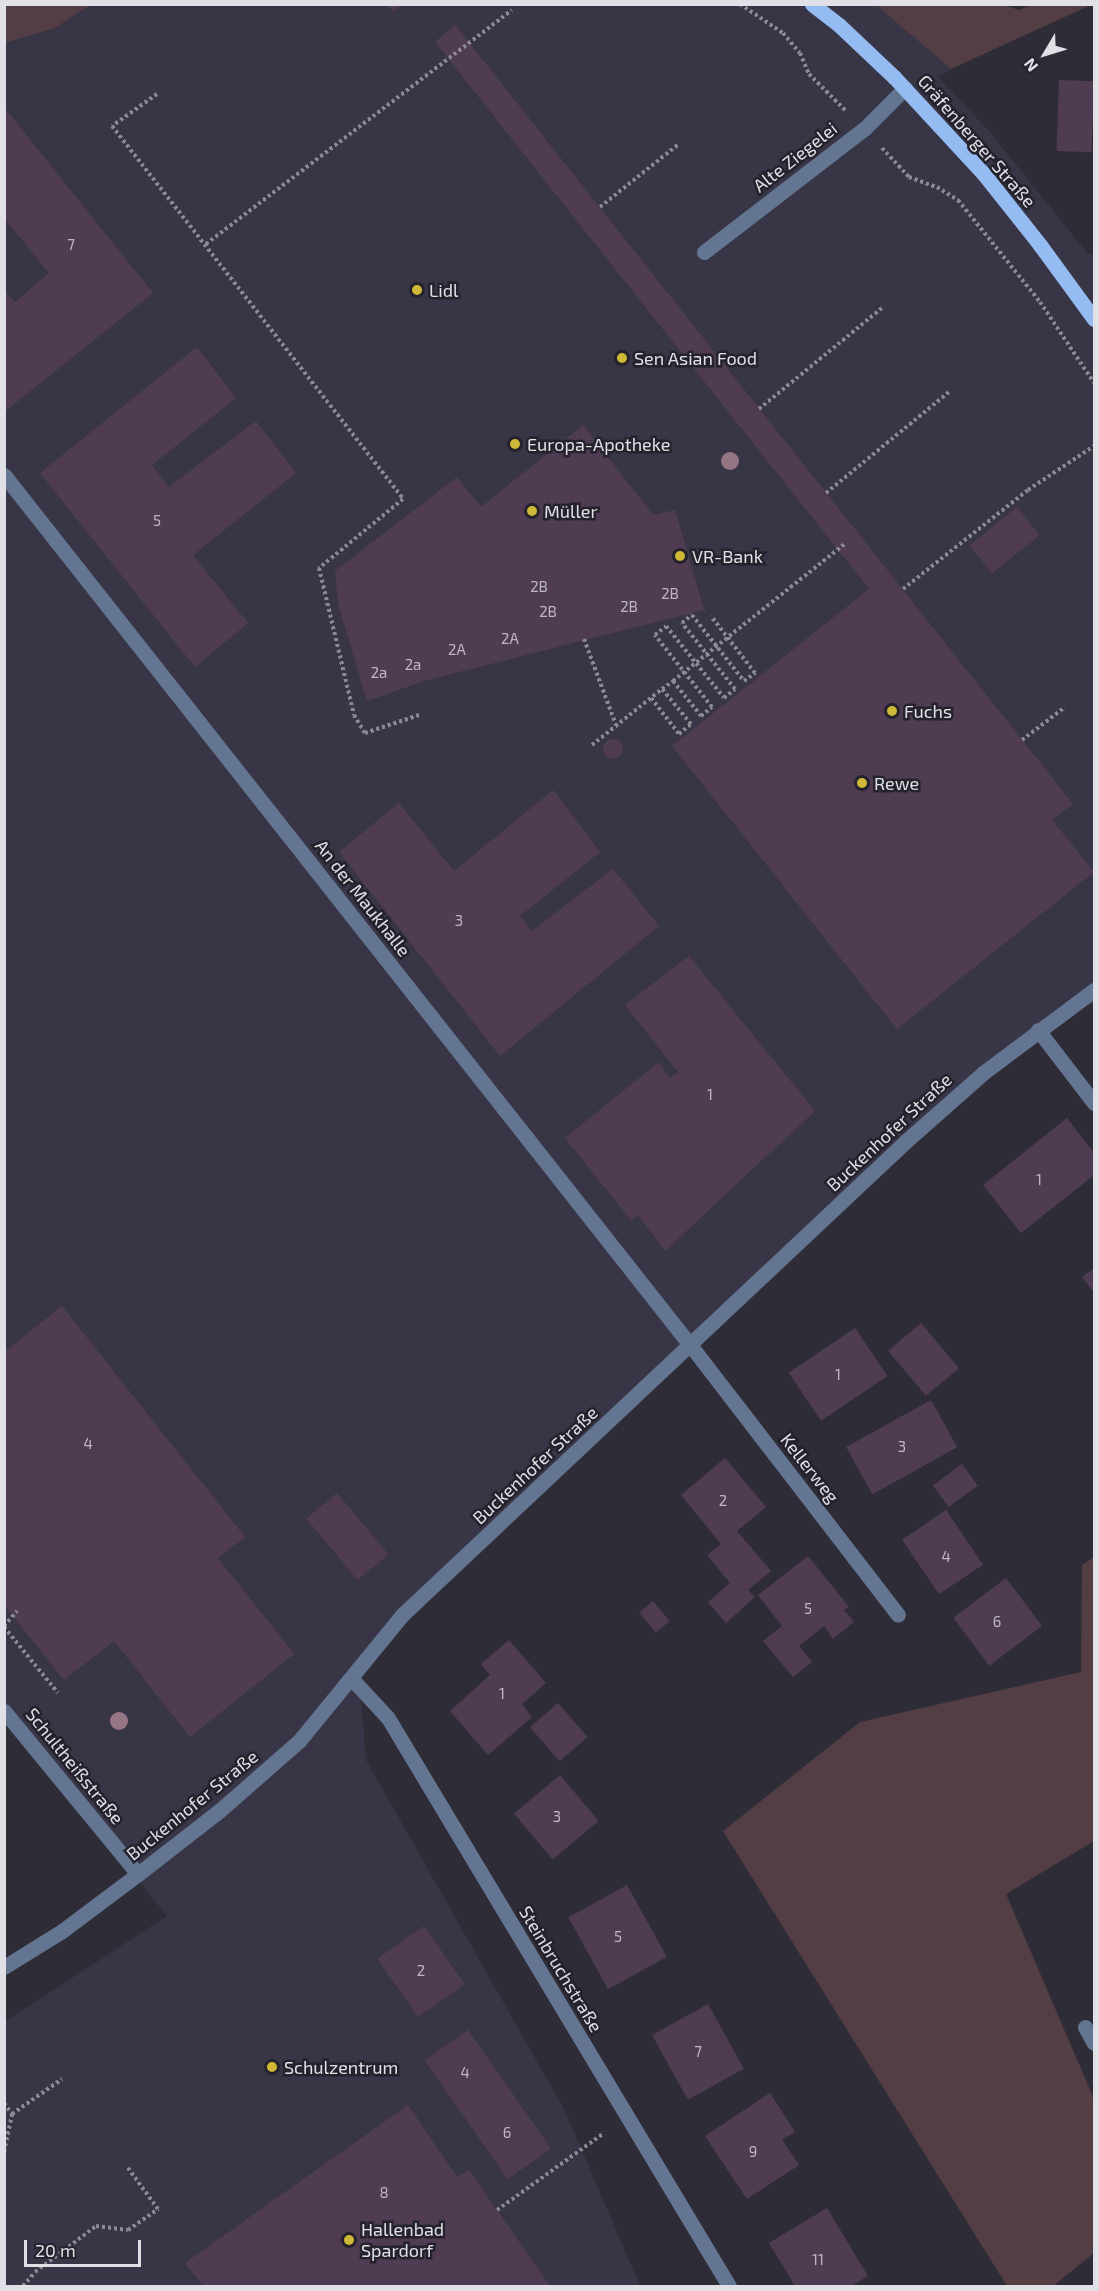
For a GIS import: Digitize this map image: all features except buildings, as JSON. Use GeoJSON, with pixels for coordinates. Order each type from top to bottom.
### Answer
{"type":"FeatureCollection","features":[{"type":"Feature","properties":{"kind":"main road","name":"Gräfenberger Straße"},"geometry":{"type":"LineString","coordinates":[[812,4],[838,25],[905,88],[983,173],[1040,244],[1095,319]]}},
{"type":"Feature","properties":{"kind":"street","name":"Alte Ziegelei"},"geometry":{"type":"LineString","coordinates":[[704,252],[864,129],[905,88]]}},
{"type":"Feature","properties":{"kind":"street","name":"An der Maukhalle"},"geometry":{"type":"LineString","coordinates":[[4,475],[691,1346]]}},
{"type":"Feature","properties":{"kind":"street","name":"Buckenhofer Straße"},"geometry":{"type":"LineString","coordinates":[[4,1966],[62,1931],[138,1874],[219,1810],[299,1741],[402,1615],[691,1346],[906,1141],[982,1073],[1095,990]]}},
{"type":"Feature","properties":{"kind":"street"},"geometry":{"type":"LineString","coordinates":[[1038,1030],[1095,1103]]}},
{"type":"Feature","properties":{"kind":"street","name":"Kellerweg"},"geometry":{"type":"LineString","coordinates":[[691,1346],[898,1615]]}},
{"type":"Feature","properties":{"kind":"street","name":"Steinbruchstraße"},"geometry":{"type":"LineString","coordinates":[[351,1678],[394,1728],[729,2286]]}},
{"type":"Feature","properties":{"kind":"street","name":"Schultheißstraße"},"geometry":{"type":"LineString","coordinates":[[4,1711],[138,1874]]}},
{"type":"Feature","properties":{"kind":"street"},"geometry":{"type":"LineString","coordinates":[[1085,2027],[1095,2043]]}},
{"type":"Feature","properties":{"kind":"path"},"geometry":{"type":"LineString","coordinates":[[740,4],[783,33],[800,53],[809,74],[909,177],[937,187],[958,200],[1040,302],[1095,383]]}},
{"type":"Feature","properties":{"kind":"path"},"geometry":{"type":"LineString","coordinates":[[206,244],[512,10]]}},
{"type":"Feature","properties":{"kind":"path"},"geometry":{"type":"LineString","coordinates":[[157,94],[112,126],[403,499],[319,568],[354,715],[365,733],[418,715]]}},
{"type":"Feature","properties":{"kind":"path"},"geometry":{"type":"LineString","coordinates":[[600,207],[680,143]]}},
{"type":"Feature","properties":{"kind":"path"},"geometry":{"type":"LineString","coordinates":[[759,409],[883,307]]}},
{"type":"Feature","properties":{"kind":"path"},"geometry":{"type":"LineString","coordinates":[[826,492],[950,391]]}},
{"type":"Feature","properties":{"kind":"path"},"geometry":{"type":"LineString","coordinates":[[903,590],[1028,490],[1095,446]]}},
{"type":"Feature","properties":{"kind":"path"},"geometry":{"type":"LineString","coordinates":[[592,745],[846,543]]}},
{"type":"Feature","properties":{"kind":"path"},"geometry":{"type":"LineString","coordinates":[[673,681],[701,716],[712,707],[655,635],[666,626],[724,698],[735,689],[682,623],[692,615],[744,681],[755,673],[711,616]]}},
{"type":"Feature","properties":{"kind":"path"},"geometry":{"type":"LineString","coordinates":[[584,639],[616,725]]}},
{"type":"Feature","properties":{"kind":"path"},"geometry":{"type":"LineString","coordinates":[[651,698],[679,734],[691,724],[662,689]]}},
{"type":"Feature","properties":{"kind":"path"},"geometry":{"type":"LineString","coordinates":[[1022,740],[1065,707]]}},
{"type":"Feature","properties":{"kind":"path"},"geometry":{"type":"LineString","coordinates":[[17,1611],[4,1626],[58,1694]]}},
{"type":"Feature","properties":{"kind":"path"},"geometry":{"type":"LineString","coordinates":[[4,2152],[12,2114],[62,2079]]}},
{"type":"Feature","properties":{"kind":"path"},"geometry":{"type":"LineString","coordinates":[[4,2103],[12,2114]]}},
{"type":"Feature","properties":{"kind":"path"},"geometry":{"type":"LineString","coordinates":[[497,2210],[627,2116]]}},
{"type":"Feature","properties":{"kind":"path"},"geometry":{"type":"LineString","coordinates":[[23,2286],[34,2272],[96,2226],[128,2230],[158,2209],[128,2168]]}},
{"type":"Feature","properties":{"kind":"shaded area"},"geometry":{"type":"Polygon","coordinates":[[[5,4],[90,5],[55,28],[5,43],[5,4]]]}},
{"type":"Feature","properties":{"kind":"shaded area"},"geometry":{"type":"Polygon","coordinates":[[[90,4],[876,5],[951,69],[938,77],[988,130],[1088,254],[1094,254],[1094,1003],[1046,1018],[697,1349],[358,1663],[366,1760],[565,2111],[640,2286],[5,2286],[5,2022],[167,1916],[5,1717],[5,43],[55,28],[90,4]]]}},
{"type":"Feature","properties":{"kind":"shaded area"},"geometry":{"type":"Polygon","coordinates":[[[1002,4],[1019,10],[1031,5],[1091,5],[951,69],[876,5],[1002,4]]]}},
{"type":"Feature","properties":{"kind":"shaded area"},"geometry":{"type":"Polygon","coordinates":[[[1094,1557],[1094,1841],[1006,1894],[1094,2099],[1094,2253],[1053,2286],[1007,2286],[723,1831],[860,1722],[1081,1672],[1082,1565],[1094,1557]]]}},
{"type":"Feature","properties":{"kind":"place","name":"Lidl"},"geometry":{"type":"Point","coordinates":[417,290]}},
{"type":"Feature","properties":{"kind":"place","name":"Sen Asian Food"},"geometry":{"type":"Point","coordinates":[622,358]}},
{"type":"Feature","properties":{"kind":"place","name":"Europa-Apotheke"},"geometry":{"type":"Point","coordinates":[515,444]}},
{"type":"Feature","properties":{"kind":"place","name":"Müller"},"geometry":{"type":"Point","coordinates":[532,511]}},
{"type":"Feature","properties":{"kind":"place","name":"VR-Bank"},"geometry":{"type":"Point","coordinates":[680,556]}},
{"type":"Feature","properties":{"kind":"place","name":"Fuchs"},"geometry":{"type":"Point","coordinates":[892,711]}},
{"type":"Feature","properties":{"kind":"place","name":"Rewe"},"geometry":{"type":"Point","coordinates":[862,783]}},
{"type":"Feature","properties":{"kind":"place","name":"Schulzentrum"},"geometry":{"type":"Point","coordinates":[272,2067]}},
{"type":"Feature","properties":{"kind":"place","name":"Hallenbad Spardorf"},"geometry":{"type":"Point","coordinates":[349,2240]}}]}
